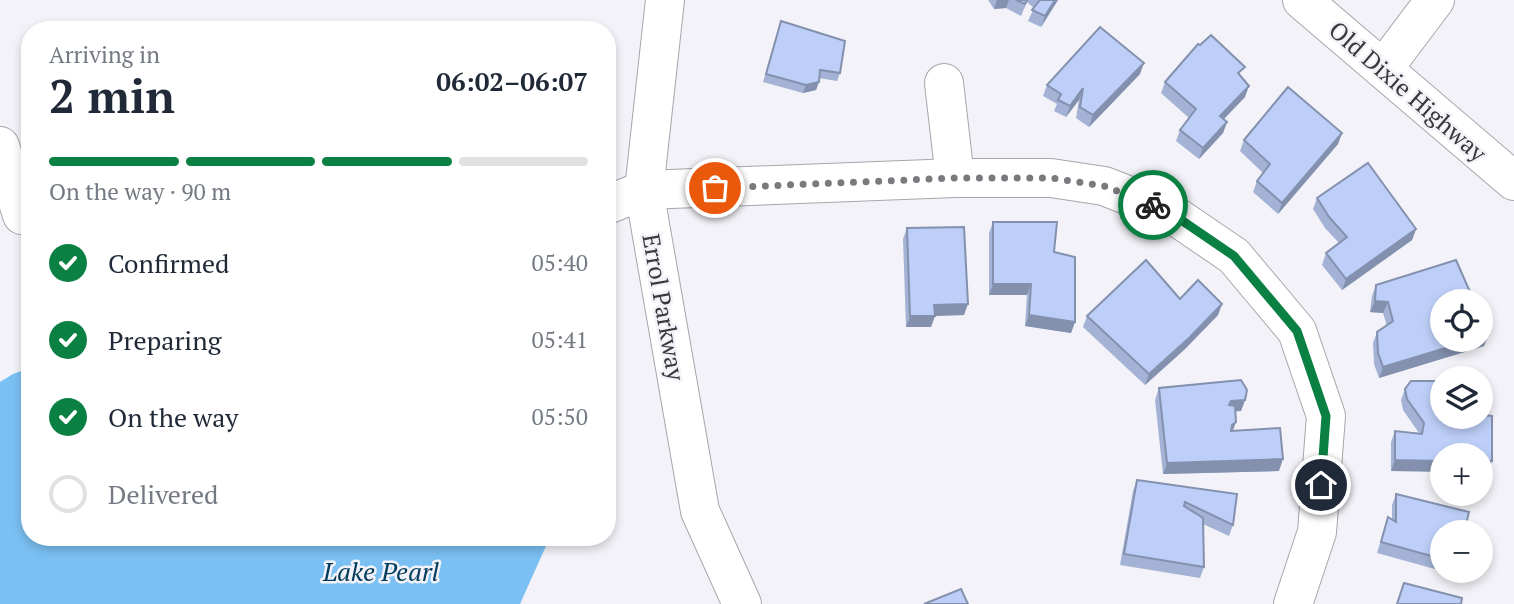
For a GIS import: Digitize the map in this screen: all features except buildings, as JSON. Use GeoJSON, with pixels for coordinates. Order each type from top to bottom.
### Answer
{"type":"FeatureCollection","features":[{"type":"Feature","properties":{"kind":"street","name":"Errol Parkway"},"geometry":{"type":"LineString","coordinates":[[665,0],[644,190],[700,511],[743,604]]}},
{"type":"Feature","properties":{"kind":"street","name":"Old Dixie Highway"},"geometry":{"type":"LineString","coordinates":[[1303,0],[1514,181]]}},
{"type":"Feature","properties":{"kind":"street"},"geometry":{"type":"LineString","coordinates":[[1383,69],[1435,0]]}},
{"type":"Feature","properties":{"kind":"street"},"geometry":{"type":"LineString","coordinates":[[944,83],[955,178]]}},
{"type":"Feature","properties":{"kind":"street"},"geometry":{"type":"LineString","coordinates":[[8,155],[17,219]]}},
{"type":"Feature","properties":{"kind":"street"},"geometry":{"type":"LineString","coordinates":[[616,178],[644,190]]}},
{"type":"Feature","properties":{"kind":"street"},"geometry":{"type":"LineString","coordinates":[[616,201],[644,190],[955,178],[1051,178],[1104,186],[1168,211],[1234,256],[1297,331],[1326,416],[1317,532],[1293,604]]}},
{"type":"Feature","properties":{"kind":"water","name":"Lake Pearl"},"geometry":{"type":"Polygon","coordinates":[[[21,371],[21,546],[546,546],[520,604],[0,604],[0,382],[21,371]]]}},
{"type":"Feature","properties":{"kind":"way so far"},"geometry":{"type":"LineString","coordinates":[[715,188],[955,178],[1051,178],[1104,186],[1153,205]]}},
{"type":"Feature","properties":{"kind":"route"},"geometry":{"type":"LineString","coordinates":[[1153,205],[1168,211],[1234,256],[1297,331],[1326,416],[1321,485]]}}]}
